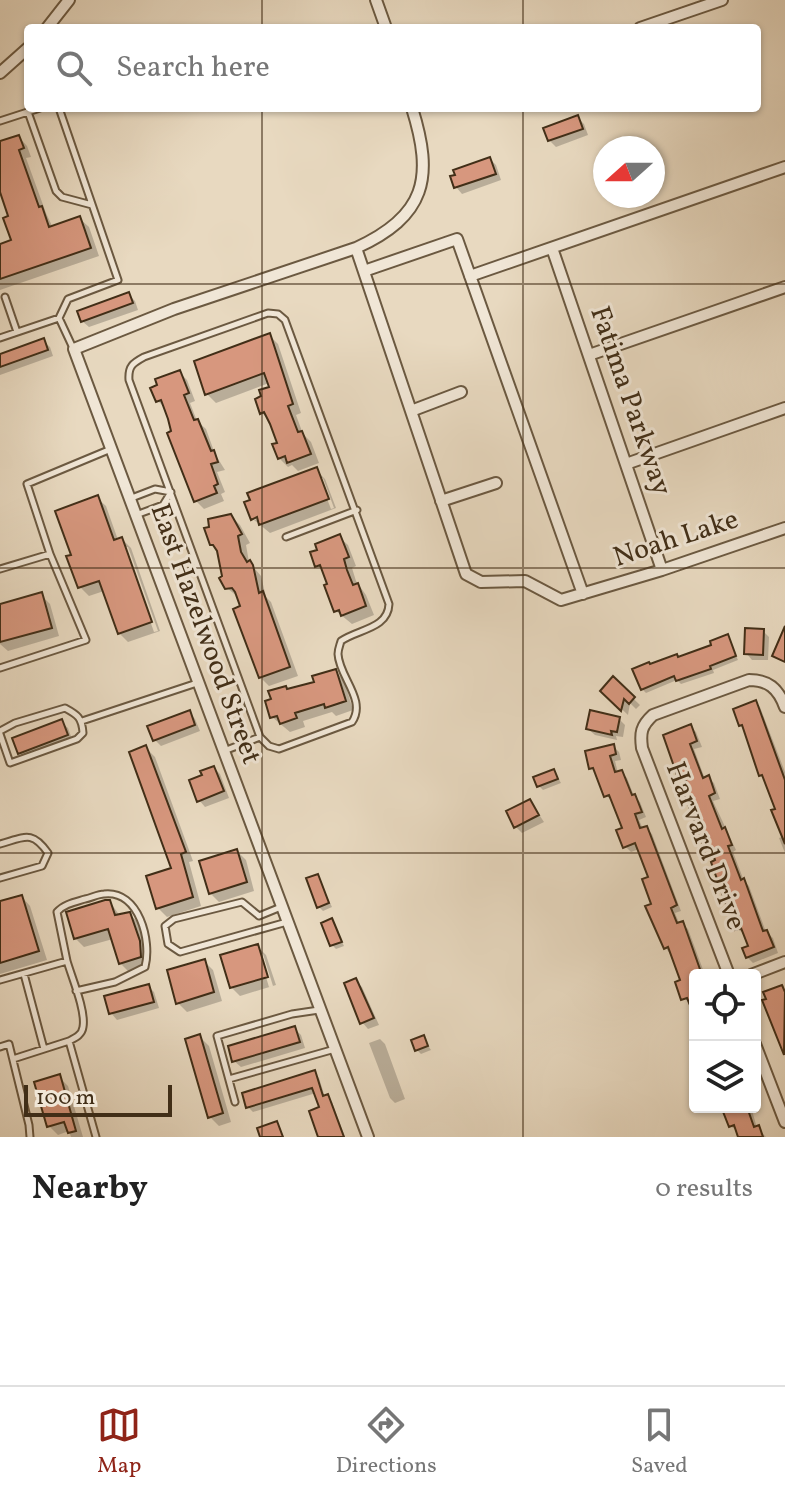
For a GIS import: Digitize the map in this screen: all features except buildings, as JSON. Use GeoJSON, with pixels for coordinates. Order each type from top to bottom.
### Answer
{"type":"FeatureCollection","features":[{"type":"Feature","properties":{"kind":"street"},"geometry":{"type":"LineString","coordinates":[[50,24],[69,0]]}},
{"type":"Feature","properties":{"kind":"street"},"geometry":{"type":"LineString","coordinates":[[376,0],[385,24]]}},
{"type":"Feature","properties":{"kind":"street"},"geometry":{"type":"LineString","coordinates":[[652,24],[722,0]]}},
{"type":"Feature","properties":{"kind":"street"},"geometry":{"type":"LineString","coordinates":[[0,73],[24,52]]}},
{"type":"Feature","properties":{"kind":"street"},"geometry":{"type":"LineString","coordinates":[[74,349],[174,309],[356,248],[397,226],[410,209],[424,175],[425,157],[413,112]]}},
{"type":"Feature","properties":{"kind":"street"},"geometry":{"type":"LineString","coordinates":[[470,276],[785,167]]}},
{"type":"Feature","properties":{"kind":"street"},"geometry":{"type":"LineString","coordinates":[[356,248],[466,574],[481,582],[525,581],[561,600],[583,594],[457,239],[364,271]]}},
{"type":"Feature","properties":{"kind":"street","name":"Fatima Parkway"},"geometry":{"type":"LineString","coordinates":[[552,248],[662,570]]}},
{"type":"Feature","properties":{"kind":"street"},"geometry":{"type":"LineString","coordinates":[[589,355],[785,287]]}},
{"type":"Feature","properties":{"kind":"street","name":"East Hazelwood Street"},"geometry":{"type":"LineString","coordinates":[[74,349],[368,1137]]}},
{"type":"Feature","properties":{"kind":"street"},"geometry":{"type":"LineString","coordinates":[[411,411],[461,392]]}},
{"type":"Feature","properties":{"kind":"street"},"geometry":{"type":"LineString","coordinates":[[626,464],[785,408]]}},
{"type":"Feature","properties":{"kind":"street"},"geometry":{"type":"LineString","coordinates":[[441,501],[496,483]]}},
{"type":"Feature","properties":{"kind":"street","name":"Noah Lake"},"geometry":{"type":"LineString","coordinates":[[583,594],[785,528]]}},
{"type":"Feature","properties":{"kind":"street","name":"Harvard Drive"},"geometry":{"type":"LineString","coordinates":[[727,969],[642,748],[640,733],[644,723],[653,715],[749,680],[762,680],[774,686],[785,707]]}},
{"type":"Feature","properties":{"kind":"street"},"geometry":{"type":"LineString","coordinates":[[761,971],[785,962]]}},
{"type":"Feature","properties":{"kind":"street"},"geometry":{"type":"LineString","coordinates":[[761,1060],[785,1122]]}},
{"type":"Feature","properties":{"kind":"lane"},"geometry":{"type":"LineString","coordinates":[[0,121],[28,112],[56,191],[62,197],[93,205]]}},
{"type":"Feature","properties":{"kind":"lane"},"geometry":{"type":"LineString","coordinates":[[0,338],[59,318],[68,299],[118,280],[60,112]]}},
{"type":"Feature","properties":{"kind":"lane"},"geometry":{"type":"LineString","coordinates":[[5,297],[17,332]]}},
{"type":"Feature","properties":{"kind":"lane"},"geometry":{"type":"LineString","coordinates":[[268,313],[278,314],[285,320],[389,604],[389,614],[381,623],[341,641],[338,655],[356,702],[357,715],[352,722],[279,749],[269,746],[260,737],[171,492],[129,380],[131,364],[268,313]]}},
{"type":"Feature","properties":{"kind":"lane"},"geometry":{"type":"LineString","coordinates":[[59,318],[74,349]]}},
{"type":"Feature","properties":{"kind":"lane"},"geometry":{"type":"LineString","coordinates":[[0,668],[86,640],[50,554],[27,484],[111,449]]}},
{"type":"Feature","properties":{"kind":"lane"},"geometry":{"type":"LineString","coordinates":[[129,499],[155,489],[171,492]]}},
{"type":"Feature","properties":{"kind":"lane"},"geometry":{"type":"LineString","coordinates":[[135,516],[163,505],[171,492]]}},
{"type":"Feature","properties":{"kind":"lane"},"geometry":{"type":"LineString","coordinates":[[286,537],[357,510]]}},
{"type":"Feature","properties":{"kind":"lane"},"geometry":{"type":"LineString","coordinates":[[0,569],[50,554]]}},
{"type":"Feature","properties":{"kind":"lane"},"geometry":{"type":"LineString","coordinates":[[82,721],[197,683]]}},
{"type":"Feature","properties":{"kind":"lane"},"geometry":{"type":"LineString","coordinates":[[65,708],[79,715],[83,733],[77,739],[10,763],[0,732],[15,723],[65,708]]}},
{"type":"Feature","properties":{"kind":"lane"},"geometry":{"type":"LineString","coordinates":[[223,752],[260,737]]}},
{"type":"Feature","properties":{"kind":"lane"},"geometry":{"type":"LineString","coordinates":[[0,844],[28,836],[39,840],[48,853],[42,866],[0,878]]}},
{"type":"Feature","properties":{"kind":"lane"},"geometry":{"type":"LineString","coordinates":[[13,1059],[69,1041],[77,1037],[83,1027],[57,912],[62,906],[104,894],[123,898],[139,917],[147,942],[145,967],[115,982],[76,991]]}},
{"type":"Feature","properties":{"kind":"lane"},"geometry":{"type":"LineString","coordinates":[[281,907],[259,916],[242,902],[174,919],[165,926],[168,944],[180,952],[287,922]]}},
{"type":"Feature","properties":{"kind":"lane"},"geometry":{"type":"LineString","coordinates":[[0,980],[67,961]]}},
{"type":"Feature","properties":{"kind":"lane"},"geometry":{"type":"LineString","coordinates":[[24,974],[44,1049]]}},
{"type":"Feature","properties":{"kind":"lane"},"geometry":{"type":"LineString","coordinates":[[235,1102],[217,1036],[292,1014],[320,1010]]}},
{"type":"Feature","properties":{"kind":"lane"},"geometry":{"type":"LineString","coordinates":[[69,1041],[96,1137]]}},
{"type":"Feature","properties":{"kind":"lane"},"geometry":{"type":"LineString","coordinates":[[0,1047],[9,1044],[30,1137]]}},
{"type":"Feature","properties":{"kind":"lane"},"geometry":{"type":"LineString","coordinates":[[229,1079],[335,1049]]}}]}
